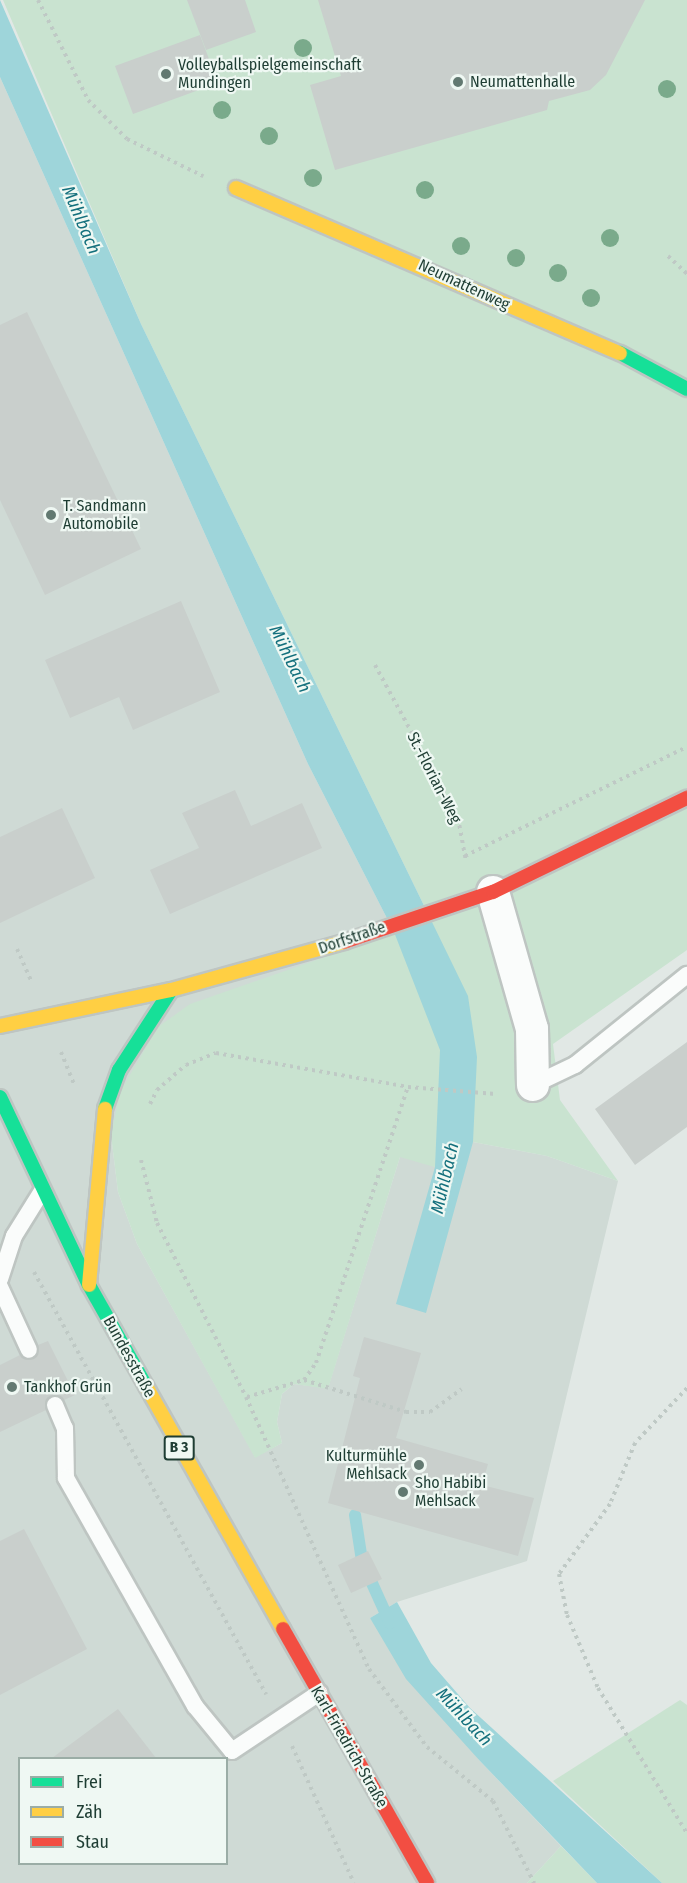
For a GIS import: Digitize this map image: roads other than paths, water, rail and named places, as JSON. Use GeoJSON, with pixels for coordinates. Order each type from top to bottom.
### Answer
{"type":"FeatureCollection","features":[{"type":"Feature","properties":{"kind":"street","name":"Neumattenweg"},"geometry":{"type":"LineString","coordinates":[[236,188],[453,277],[673,377],[687,389]]}},
{"type":"Feature","properties":{"kind":"street","name":"Dorfstraße"},"geometry":{"type":"LineString","coordinates":[[0,1026],[48,1019],[171,990],[383,928],[482,895],[687,798]]}},
{"type":"Feature","properties":{"kind":"street"},"geometry":{"type":"LineString","coordinates":[[482,895],[532,1029],[533,1085]]}},
{"type":"Feature","properties":{"kind":"street"},"geometry":{"type":"LineString","coordinates":[[89,1285],[105,1109],[118,1070],[171,990]]}},
{"type":"Feature","properties":{"kind":"street","name":"Bundesstraße"},"geometry":{"type":"LineString","coordinates":[[0,1097],[42,1191],[89,1285],[269,1611]]}},
{"type":"Feature","properties":{"kind":"street","name":"Karl-Friedrich-Straße"},"geometry":{"type":"LineString","coordinates":[[269,1611],[319,1693],[427,1883]]}},
{"type":"Feature","properties":{"kind":"lane"},"geometry":{"type":"LineString","coordinates":[[533,1085],[575,1065],[687,975]]}},
{"type":"Feature","properties":{"kind":"lane"},"geometry":{"type":"LineString","coordinates":[[0,1279],[14,1236],[42,1191]]}},
{"type":"Feature","properties":{"kind":"lane"},"geometry":{"type":"LineString","coordinates":[[0,1287],[29,1350]]}},
{"type":"Feature","properties":{"kind":"lane"},"geometry":{"type":"LineString","coordinates":[[55,1405],[65,1428],[66,1478],[195,1706],[232,1751],[279,1717],[319,1693]]}},
{"type":"Feature","properties":{"kind":"water"},"geometry":{"type":"Polygon","coordinates":[[[0,0],[141,324],[468,996],[477,1057],[473,1142],[426,1313],[396,1304],[435,1167],[440,1050],[394,932],[308,764],[0,77],[0,0]]]}},
{"type":"Feature","properties":{"kind":"water"},"geometry":{"type":"Polygon","coordinates":[[[397,1602],[431,1663],[470,1708],[662,1883],[597,1883],[480,1761],[406,1679],[370,1618],[397,1602]]]}},
{"type":"Feature","properties":{"kind":"waterway","name":"Mühlbach"},"geometry":{"type":"LineString","coordinates":[[355,1515],[362,1561],[390,1623]]}},
{"type":"Feature","properties":{"kind":"place","name":"Volleyballspielgemeinschaft Mundingen"},"geometry":{"type":"Point","coordinates":[166,74]}},
{"type":"Feature","properties":{"kind":"place","name":"Neumattenhalle"},"geometry":{"type":"Point","coordinates":[458,82]}},
{"type":"Feature","properties":{"kind":"place","name":"T. Sandmann Automobile"},"geometry":{"type":"Point","coordinates":[51,515]}},
{"type":"Feature","properties":{"kind":"place","name":"Tankhof Grün"},"geometry":{"type":"Point","coordinates":[12,1387]}},
{"type":"Feature","properties":{"kind":"place","name":"Kulturmühle Mehlsack"},"geometry":{"type":"Point","coordinates":[419,1465]}},
{"type":"Feature","properties":{"kind":"place","name":"Sho Habibi Mehlsack"},"geometry":{"type":"Point","coordinates":[403,1492]}}]}
